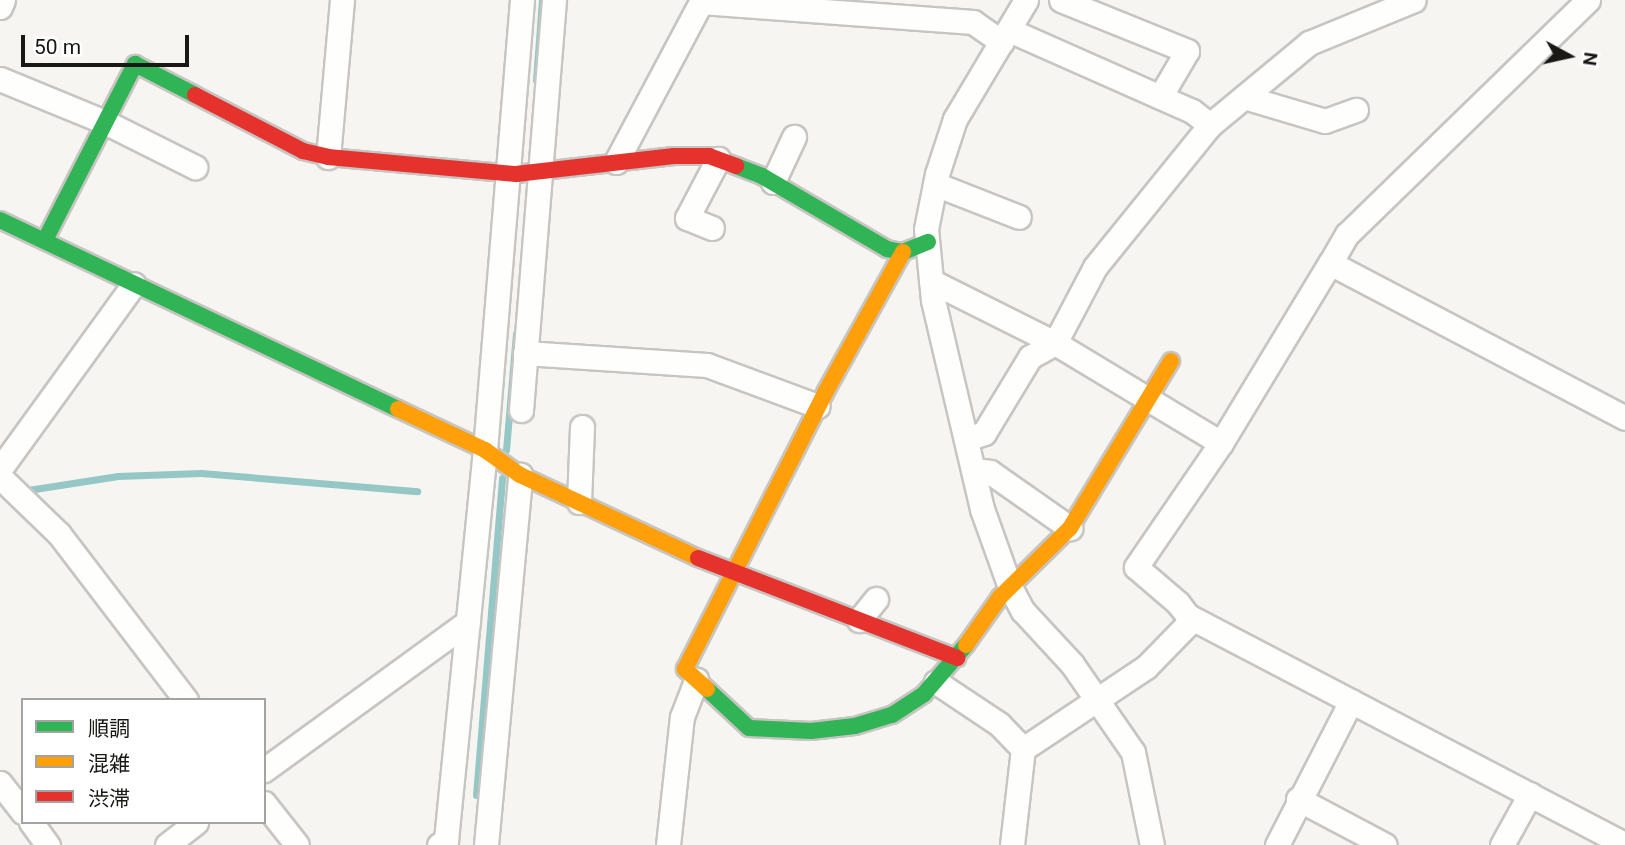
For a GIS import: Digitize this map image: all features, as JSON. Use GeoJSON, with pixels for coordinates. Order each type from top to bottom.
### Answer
{"type":"FeatureCollection","features":[{"type":"Feature","properties":{"kind":"street"},"geometry":{"type":"LineString","coordinates":[[0,7],[4,0]]}},
{"type":"Feature","properties":{"kind":"street"},"geometry":{"type":"LineString","coordinates":[[328,157],[342,0]]}},
{"type":"Feature","properties":{"kind":"street"},"geometry":{"type":"LineString","coordinates":[[445,843],[485,450],[522,0]]}},
{"type":"Feature","properties":{"kind":"street"},"geometry":{"type":"LineString","coordinates":[[521,410],[554,0]]}},
{"type":"Feature","properties":{"kind":"street"},"geometry":{"type":"LineString","coordinates":[[1026,0],[955,119],[935,184],[928,242],[931,281],[974,470],[1010,586],[1023,611],[1098,700],[1133,752],[1152,845]]}},
{"type":"Feature","properties":{"kind":"street"},"geometry":{"type":"LineString","coordinates":[[1061,0],[1187,51],[1160,97]]}},
{"type":"Feature","properties":{"kind":"street"},"geometry":{"type":"LineString","coordinates":[[967,439],[984,433],[1030,357],[1055,344],[1095,267],[1210,125],[1309,43],[1415,0]]}},
{"type":"Feature","properties":{"kind":"street"},"geometry":{"type":"LineString","coordinates":[[1588,0],[1347,234],[1221,443],[1136,567],[1188,616],[1625,844]]}},
{"type":"Feature","properties":{"kind":"street"},"geometry":{"type":"LineString","coordinates":[[616,162],[701,2],[973,22],[1160,97],[1210,125]]}},
{"type":"Feature","properties":{"kind":"street"},"geometry":{"type":"LineString","coordinates":[[45,240],[135,64],[303,151],[328,157],[507,171],[540,171],[674,156],[718,159],[773,182],[844,226],[902,252]]}},
{"type":"Feature","properties":{"kind":"street"},"geometry":{"type":"LineString","coordinates":[[0,79],[105,122],[195,167]]}},
{"type":"Feature","properties":{"kind":"street"},"geometry":{"type":"LineString","coordinates":[[1244,97],[1325,121],[1356,110]]}},
{"type":"Feature","properties":{"kind":"street"},"geometry":{"type":"LineString","coordinates":[[773,182],[794,137]]}},
{"type":"Feature","properties":{"kind":"street"},"geometry":{"type":"LineString","coordinates":[[712,228],[687,218],[718,159]]}},
{"type":"Feature","properties":{"kind":"street"},"geometry":{"type":"LineString","coordinates":[[935,184],[1019,217]]}},
{"type":"Feature","properties":{"kind":"street"},"geometry":{"type":"LineString","coordinates":[[0,220],[485,450],[520,475],[734,575],[801,595],[957,658]]}},
{"type":"Feature","properties":{"kind":"street"},"geometry":{"type":"LineString","coordinates":[[928,242],[902,252],[818,406],[685,669],[748,728],[811,731],[855,726],[892,715],[936,682],[1010,586],[1070,528],[1171,361]]}},
{"type":"Feature","properties":{"kind":"street"},"geometry":{"type":"LineString","coordinates":[[1330,263],[1625,418]]}},
{"type":"Feature","properties":{"kind":"street"},"geometry":{"type":"LineString","coordinates":[[931,281],[1055,344],[1221,443]]}},
{"type":"Feature","properties":{"kind":"street"},"geometry":{"type":"LineString","coordinates":[[0,469],[134,284]]}},
{"type":"Feature","properties":{"kind":"street"},"geometry":{"type":"LineString","coordinates":[[525,353],[707,365],[818,406]]}},
{"type":"Feature","properties":{"kind":"street"},"geometry":{"type":"LineString","coordinates":[[579,502],[582,427]]}},
{"type":"Feature","properties":{"kind":"street"},"geometry":{"type":"LineString","coordinates":[[974,470],[990,472],[1070,528]]}},
{"type":"Feature","properties":{"kind":"street"},"geometry":{"type":"LineString","coordinates":[[486,845],[520,475]]}},
{"type":"Feature","properties":{"kind":"street"},"geometry":{"type":"LineString","coordinates":[[0,477],[59,534],[184,698]]}},
{"type":"Feature","properties":{"kind":"street"},"geometry":{"type":"LineString","coordinates":[[859,620],[876,599]]}},
{"type":"Feature","properties":{"kind":"street"},"geometry":{"type":"LineString","coordinates":[[1023,749],[1146,667],[1187,625],[1188,616]]}},
{"type":"Feature","properties":{"kind":"street"},"geometry":{"type":"LineString","coordinates":[[266,769],[468,622]]}},
{"type":"Feature","properties":{"kind":"street"},"geometry":{"type":"LineString","coordinates":[[668,845],[682,717],[696,680]]}},
{"type":"Feature","properties":{"kind":"street"},"geometry":{"type":"LineString","coordinates":[[936,682],[999,724],[1023,749],[1013,845]]}},
{"type":"Feature","properties":{"kind":"street"},"geometry":{"type":"LineString","coordinates":[[1277,845],[1298,799],[1351,701]]}},
{"type":"Feature","properties":{"kind":"street"},"geometry":{"type":"LineString","coordinates":[[0,783],[21,809]]}},
{"type":"Feature","properties":{"kind":"street"},"geometry":{"type":"LineString","coordinates":[[1502,845],[1530,794]]}},
{"type":"Feature","properties":{"kind":"street"},"geometry":{"type":"LineString","coordinates":[[1298,799],[1385,845]]}},
{"type":"Feature","properties":{"kind":"street"},"geometry":{"type":"LineString","coordinates":[[266,806],[297,845]]}},
{"type":"Feature","properties":{"kind":"street"},"geometry":{"type":"LineString","coordinates":[[32,824],[48,845]]}},
{"type":"Feature","properties":{"kind":"street"},"geometry":{"type":"LineString","coordinates":[[167,845],[193,824]]}},
{"type":"Feature","properties":{"kind":"waterway"},"geometry":{"type":"LineString","coordinates":[[536,80],[542,0]]}},
{"type":"Feature","properties":{"kind":"waterway"},"geometry":{"type":"LineString","coordinates":[[506,450],[516,333]]}},
{"type":"Feature","properties":{"kind":"waterway"},"geometry":{"type":"LineString","coordinates":[[28,490],[118,476],[201,473],[417,491]]}},
{"type":"Feature","properties":{"kind":"waterway"},"geometry":{"type":"LineString","coordinates":[[476,795],[502,478]]}},
{"type":"Feature","properties":{"kind":"traffic: fast"},"geometry":{"type":"LineString","coordinates":[[45,240],[135,64],[195,95]]}},
{"type":"Feature","properties":{"kind":"traffic: fast"},"geometry":{"type":"LineString","coordinates":[[736,166],[762,176],[887,249],[903,252],[928,242]]}},
{"type":"Feature","properties":{"kind":"traffic: fast"},"geometry":{"type":"LineString","coordinates":[[0,220],[398,409]]}},
{"type":"Feature","properties":{"kind":"traffic: fast"},"geometry":{"type":"LineString","coordinates":[[707,689],[749,728],[811,731],[855,726],[892,715],[924,694],[966,645]]}},
{"type":"Feature","properties":{"kind":"traffic: slow"},"geometry":{"type":"LineString","coordinates":[[707,689],[685,669],[826,391],[903,252]]}},
{"type":"Feature","properties":{"kind":"traffic: slow"},"geometry":{"type":"LineString","coordinates":[[966,645],[1000,597],[1070,528],[1171,361]]}},
{"type":"Feature","properties":{"kind":"traffic: slow"},"geometry":{"type":"LineString","coordinates":[[398,409],[485,450],[520,475],[698,558]]}},
{"type":"Feature","properties":{"kind":"traffic: jam"},"geometry":{"type":"LineString","coordinates":[[195,95],[303,151],[328,157],[516,174],[674,156],[709,156],[736,166]]}},
{"type":"Feature","properties":{"kind":"traffic: jam"},"geometry":{"type":"LineString","coordinates":[[698,558],[957,658]]}}]}
